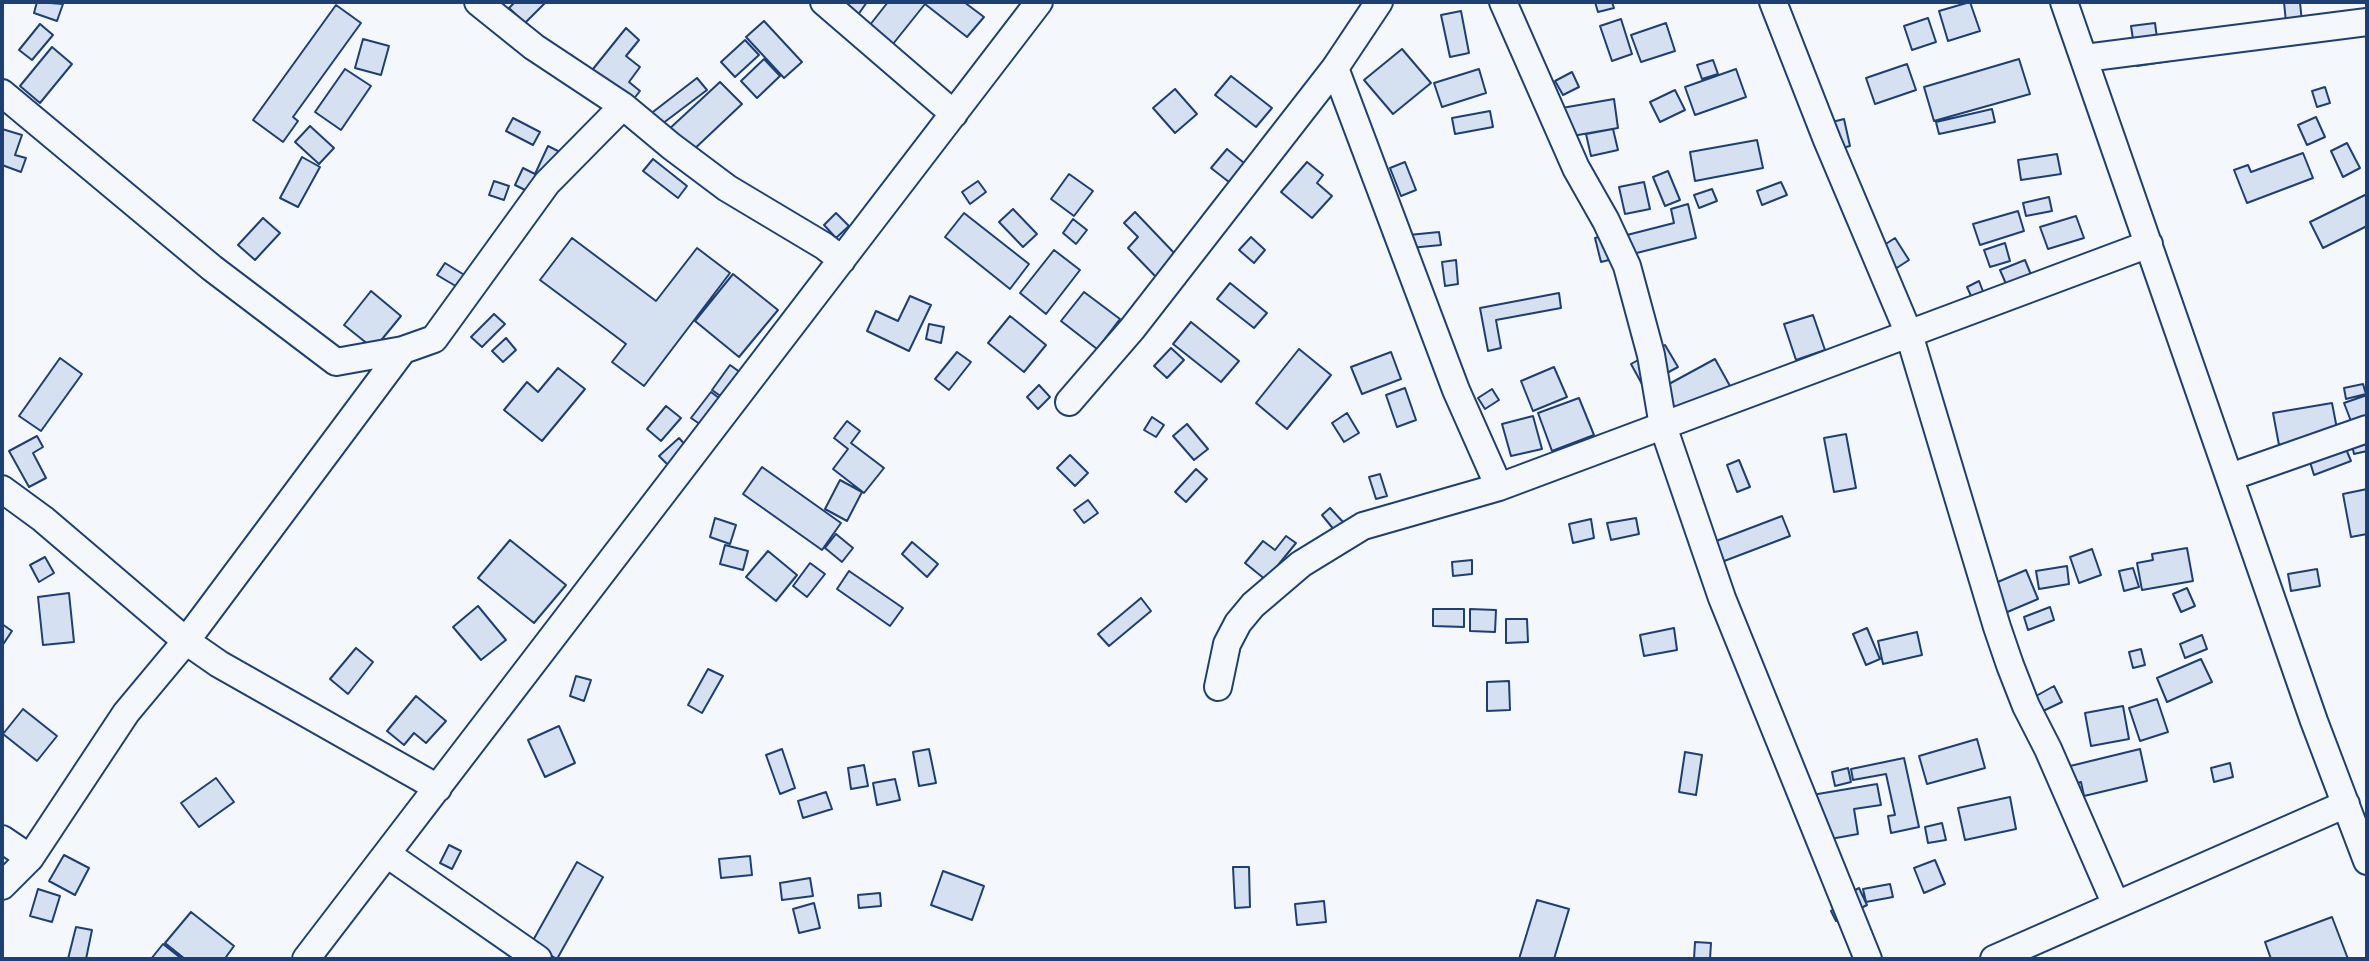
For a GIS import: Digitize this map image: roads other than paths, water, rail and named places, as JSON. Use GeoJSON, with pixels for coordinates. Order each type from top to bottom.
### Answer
{"type":"FeatureCollection","features":[{"type":"Feature","properties":{"kind":"street"},"geometry":{"type":"LineString","coordinates":[[478,2],[534,47],[623,106],[727,188],[824,246],[842,260]]}},
{"type":"Feature","properties":{"kind":"street"},"geometry":{"type":"LineString","coordinates":[[824,2],[954,114]]}},
{"type":"Feature","properties":{"kind":"street"},"geometry":{"type":"LineString","coordinates":[[306,959],[1039,2]]}},
{"type":"Feature","properties":{"kind":"street"},"geometry":{"type":"LineString","coordinates":[[1069,402],[1132,329],[1335,68],[1379,2]]}},
{"type":"Feature","properties":{"kind":"street"},"geometry":{"type":"LineString","coordinates":[[1503,2],[1576,168],[1606,221],[1627,266],[1651,355],[1663,426],[1722,598],[1868,959]]}},
{"type":"Feature","properties":{"kind":"street"},"geometry":{"type":"LineString","coordinates":[[1773,2],[1827,140],[1909,334],[1999,635],[2026,706],[2048,749],[2116,905]]}},
{"type":"Feature","properties":{"kind":"street"},"geometry":{"type":"LineString","coordinates":[[2064,2],[2315,721],[2367,861]]}},
{"type":"Feature","properties":{"kind":"street"},"geometry":{"type":"LineString","coordinates":[[2085,58],[2367,22]]}},
{"type":"Feature","properties":{"kind":"street"},"geometry":{"type":"LineString","coordinates":[[1335,68],[1456,390],[1499,487]]}},
{"type":"Feature","properties":{"kind":"street"},"geometry":{"type":"LineString","coordinates":[[2,93],[212,268],[336,362],[403,350],[434,339],[547,183],[623,106]]}},
{"type":"Feature","properties":{"kind":"street"},"geometry":{"type":"LineString","coordinates":[[1218,687],[1227,644],[1238,623],[1253,605],[1301,564],[1363,526],[1499,487],[2149,244]]}},
{"type":"Feature","properties":{"kind":"street"},"geometry":{"type":"LineString","coordinates":[[2,886],[30,858],[126,713],[186,641],[403,350]]}},
{"type":"Feature","properties":{"kind":"street"},"geometry":{"type":"LineString","coordinates":[[2230,477],[2367,429]]}},
{"type":"Feature","properties":{"kind":"street"},"geometry":{"type":"LineString","coordinates":[[2,489],[43,519],[186,641],[219,664],[438,788]]}},
{"type":"Feature","properties":{"kind":"street"},"geometry":{"type":"LineString","coordinates":[[1994,959],[2346,804]]}},
{"type":"Feature","properties":{"kind":"street"},"geometry":{"type":"LineString","coordinates":[[2,839],[30,858]]}},
{"type":"Feature","properties":{"kind":"street"},"geometry":{"type":"LineString","coordinates":[[387,854],[538,959]]}}]}
